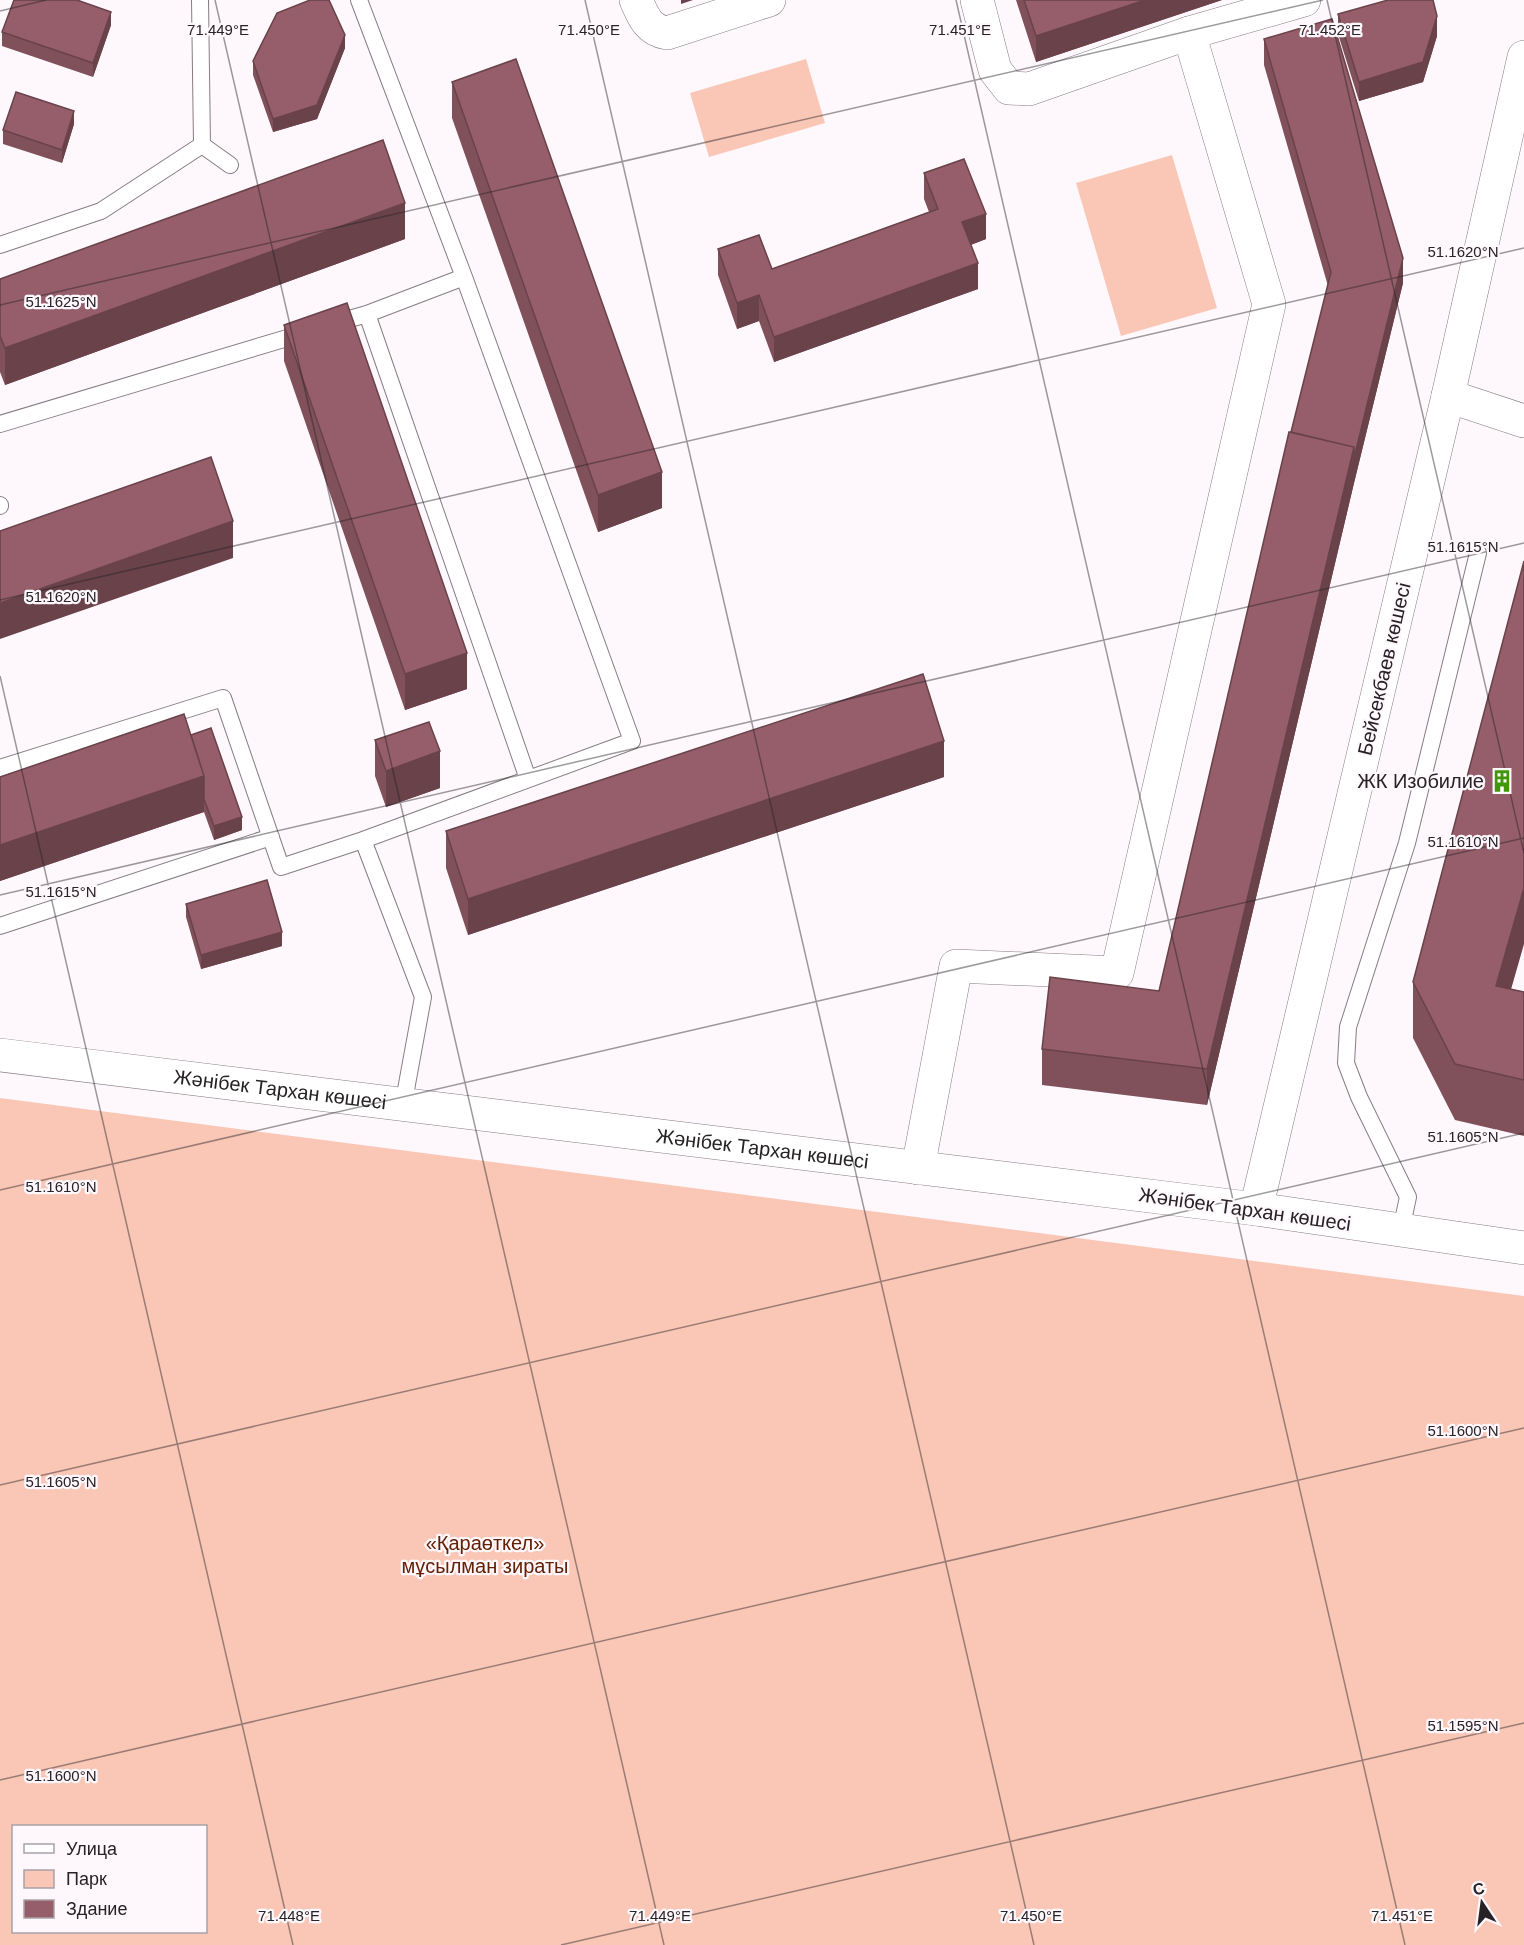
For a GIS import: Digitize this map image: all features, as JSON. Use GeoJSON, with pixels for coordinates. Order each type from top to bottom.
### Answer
{"type":"FeatureCollection","features":[{"type":"Feature","properties":{"kind":"street"},"geometry":{"type":"LineString","coordinates":[[636,0],[644,20],[658,32],[667,33],[770,0]]}},
{"type":"Feature","properties":{"kind":"street"},"geometry":{"type":"LineString","coordinates":[[976,0],[995,70],[1008,88],[1029,89],[1189,33],[1304,0]]}},
{"type":"Feature","properties":{"kind":"street"},"geometry":{"type":"LineString","coordinates":[[918,1168],[956,966],[1117,973],[1269,304],[1189,33]]}},
{"type":"Feature","properties":{"kind":"street","name":"Бейсекбаев көшесі"},"geometry":{"type":"LineString","coordinates":[[1256,1209],[1448,396],[1524,57]]}},
{"type":"Feature","properties":{"kind":"street"},"geometry":{"type":"LineString","coordinates":[[1448,396],[1524,421]]}},
{"type":"Feature","properties":{"kind":"street","name":"Жәнібек Тархан көшесі"},"geometry":{"type":"LineString","coordinates":[[0,1055],[1256,1209],[1524,1248]]}},
{"type":"Feature","properties":{"kind":"lane"},"geometry":{"type":"LineString","coordinates":[[200,0],[202,145]]}},
{"type":"Feature","properties":{"kind":"lane"},"geometry":{"type":"LineString","coordinates":[[0,768],[223,698],[281,867],[363,840],[632,741],[464,277],[359,0]]}},
{"type":"Feature","properties":{"kind":"lane"},"geometry":{"type":"LineString","coordinates":[[202,145],[230,165]]}},
{"type":"Feature","properties":{"kind":"lane"},"geometry":{"type":"LineString","coordinates":[[0,245],[101,211],[202,145]]}},
{"type":"Feature","properties":{"kind":"lane"},"geometry":{"type":"LineString","coordinates":[[0,423],[367,314],[464,277]]}},
{"type":"Feature","properties":{"kind":"lane"},"geometry":{"type":"LineString","coordinates":[[367,314],[528,779]]}},
{"type":"Feature","properties":{"kind":"lane"},"geometry":{"type":"LineString","coordinates":[[1401,1230],[1408,1197],[1359,1097],[1346,1063],[1348,1027],[1407,843],[1478,553]]}},
{"type":"Feature","properties":{"kind":"lane"},"geometry":{"type":"LineString","coordinates":[[0,926],[271,837]]}},
{"type":"Feature","properties":{"kind":"lane"},"geometry":{"type":"LineString","coordinates":[[363,840],[423,997],[404,1106]]}},
{"type":"Feature","properties":{"kind":"green space"},"geometry":{"type":"Polygon","coordinates":[[[806,59],[825,123],[709,157],[690,93],[806,59]]]}},
{"type":"Feature","properties":{"kind":"green space"},"geometry":{"type":"Polygon","coordinates":[[[1172,155],[1217,308],[1121,336],[1076,183],[1172,155]]]}},
{"type":"Feature","properties":{"kind":"green space","name":"«Қараөткел» мұсылман зираты"},"geometry":{"type":"Polygon","coordinates":[[[0,1098],[1524,1296],[1524,1945],[0,1945],[0,1098]]]}},
{"type":"Feature","properties":{"kind":"building"},"geometry":{"type":"Polygon","coordinates":[[[14,0],[77,0],[111,12],[93,63],[2,32],[14,0]]]}},
{"type":"Feature","properties":{"kind":"building"},"geometry":{"type":"Polygon","coordinates":[[[310,0],[329,0],[345,35],[317,105],[273,119],[253,61],[277,13],[310,0]]]}},
{"type":"Feature","properties":{"kind":"building"},"geometry":{"type":"Polygon","coordinates":[[[1024,0],[1145,0],[1036,36],[1024,0]]]}},
{"type":"Feature","properties":{"kind":"building"},"geometry":{"type":"Polygon","coordinates":[[[1388,0],[1433,0],[1437,16],[1423,62],[1359,82],[1338,14],[1388,0]]]}},
{"type":"Feature","properties":{"kind":"building"},"geometry":{"type":"Polygon","coordinates":[[[1332,19],[1403,258],[1354,458],[1354,447],[1291,432],[1331,272],[1264,39],[1332,19]]]}},
{"type":"Feature","properties":{"kind":"building"},"geometry":{"type":"Polygon","coordinates":[[[516,59],[662,472],[598,495],[452,82],[516,59]]]}},
{"type":"Feature","properties":{"kind":"building"},"geometry":{"type":"Polygon","coordinates":[[[16,92],[74,111],[62,150],[3,130],[16,92]]]}},
{"type":"Feature","properties":{"kind":"building"},"geometry":{"type":"Polygon","coordinates":[[[383,140],[405,203],[5,348],[0,336],[0,279],[383,140]]]}},
{"type":"Feature","properties":{"kind":"building"},"geometry":{"type":"Polygon","coordinates":[[[964,159],[986,214],[962,222],[978,263],[774,337],[759,295],[737,303],[718,249],[759,235],[772,269],[938,209],[924,173],[964,159]]]}},
{"type":"Feature","properties":{"kind":"building"},"geometry":{"type":"Polygon","coordinates":[[[347,303],[467,653],[405,674],[284,325],[347,303]]]}},
{"type":"Feature","properties":{"kind":"building"},"geometry":{"type":"Polygon","coordinates":[[[1289,432],[1354,447],[1207,1069],[1042,1049],[1050,977],[1159,991],[1289,432]]]}},
{"type":"Feature","properties":{"kind":"building"},"geometry":{"type":"Polygon","coordinates":[[[211,457],[233,521],[0,603],[0,531],[211,457]]]}},
{"type":"Feature","properties":{"kind":"building","name":"ЖК Изобилие"},"geometry":{"type":"Polygon","coordinates":[[[1524,561],[1524,888],[1496,986],[1524,992],[1524,1080],[1455,1064],[1413,982],[1524,561]]]}},
{"type":"Feature","properties":{"kind":"building"},"geometry":{"type":"Polygon","coordinates":[[[923,674],[944,741],[468,899],[446,831],[923,674]]]}},
{"type":"Feature","properties":{"kind":"building"},"geometry":{"type":"Polygon","coordinates":[[[184,714],[204,776],[0,845],[0,777],[184,714]]]}},
{"type":"Feature","properties":{"kind":"building"},"geometry":{"type":"Polygon","coordinates":[[[429,722],[440,751],[386,771],[375,740],[429,722]]]}},
{"type":"Feature","properties":{"kind":"building"},"geometry":{"type":"Polygon","coordinates":[[[211,728],[242,817],[214,826],[204,799],[204,776],[191,735],[211,728]]]}},
{"type":"Feature","properties":{"kind":"building"},"geometry":{"type":"Polygon","coordinates":[[[267,880],[282,932],[201,955],[186,904],[267,880]]]}},
{"type":"Feature","properties":{"kind":"place","name":"ЖК Изобилие"},"geometry":{"type":"Point","coordinates":[1502,781]}}]}
